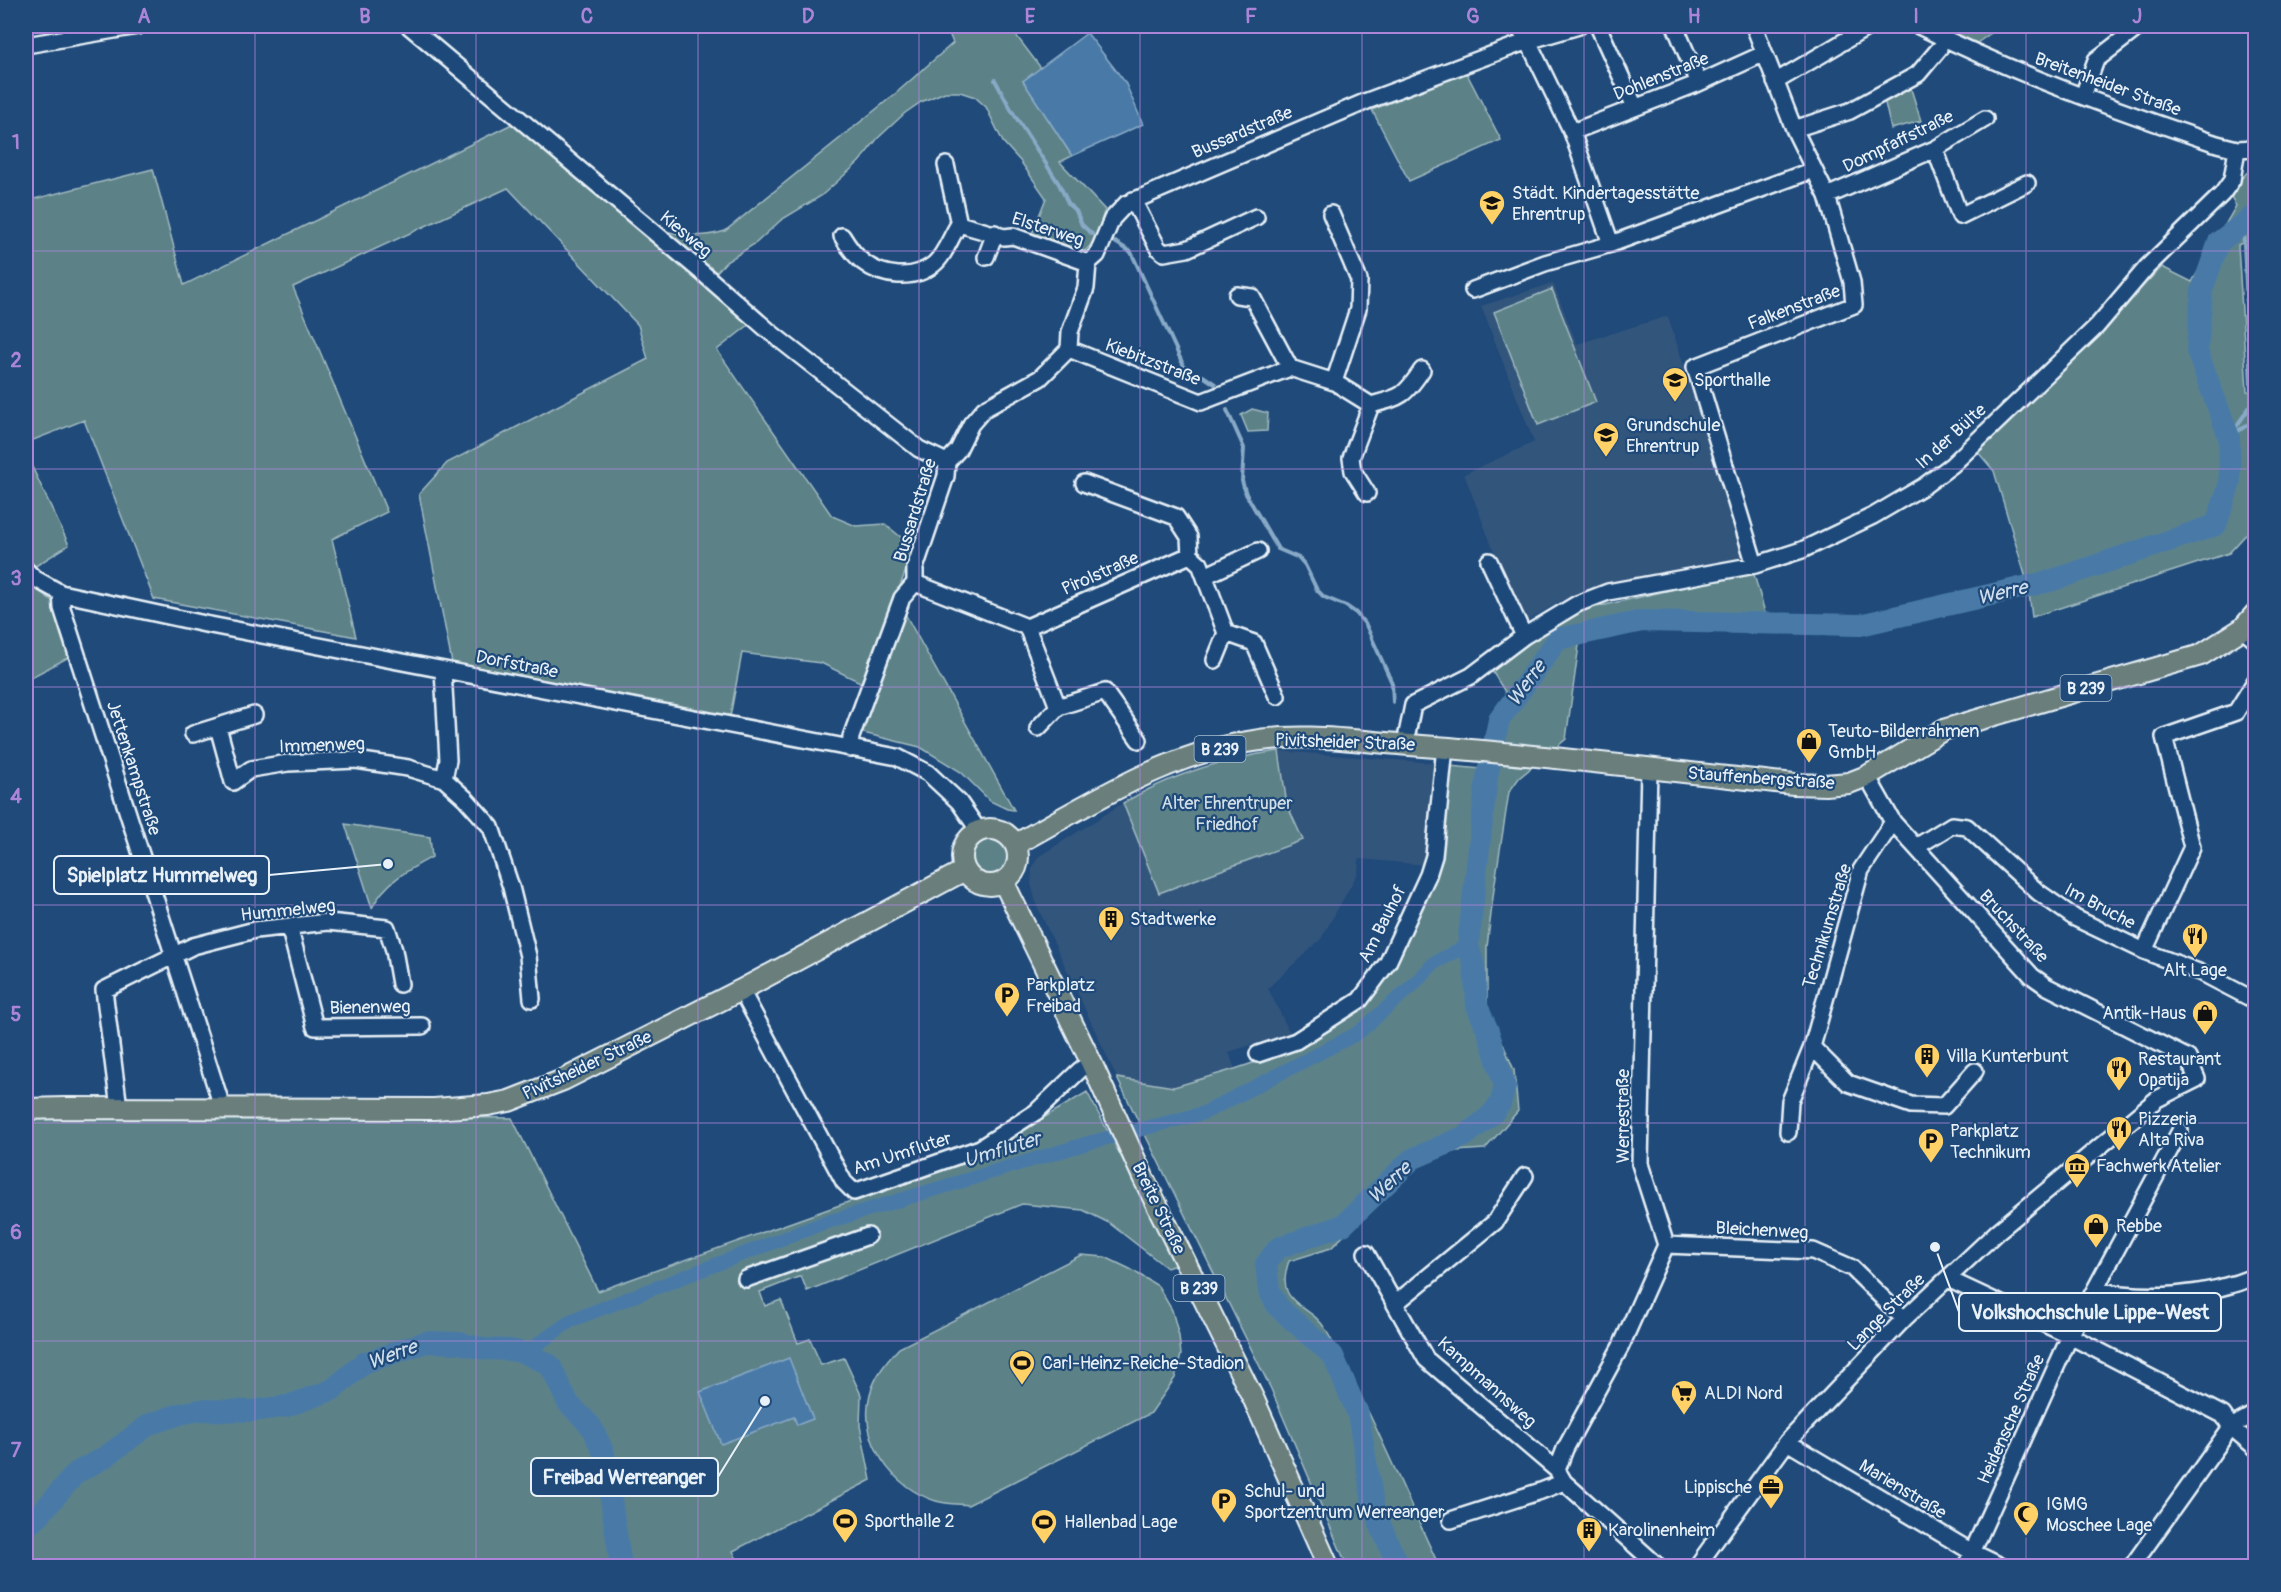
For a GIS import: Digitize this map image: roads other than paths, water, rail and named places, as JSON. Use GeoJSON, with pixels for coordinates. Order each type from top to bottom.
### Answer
{"type":"FeatureCollection","features":[{"type":"Feature","properties":{"kind":"main road","name":"Stauffenbergstraße"},"geometry":{"type":"LineString","coordinates":[[1445,747],[1825,785],[1850,783],[1867,776],[1943,730],[2201,655],[2249,635],[2256,613]]}},
{"type":"Feature","properties":{"kind":"main road","name":"Pivitsheider Straße"},"geometry":{"type":"LineString","coordinates":[[1016,844],[1144,774],[1199,754],[1245,742],[1289,736],[1445,747]]}},
{"type":"Feature","properties":{"kind":"main road"},"geometry":{"type":"LineString","coordinates":[[996,829],[1004,832],[1016,844],[1019,862],[1011,877],[1004,883],[993,886],[982,885],[972,879],[965,870],[962,852],[966,844],[979,831],[996,829]]}},
{"type":"Feature","properties":{"kind":"main road","name":"Pivitsheider Straße"},"geometry":{"type":"LineString","coordinates":[[26,1110],[434,1109],[499,1103],[563,1080],[741,990],[965,870]]}},
{"type":"Feature","properties":{"kind":"main road","name":"Breite Straße"},"geometry":{"type":"LineString","coordinates":[[1004,883],[1091,1062],[1143,1177],[1254,1400],[1328,1566]]}},
{"type":"Feature","properties":{"kind":"street"},"geometry":{"type":"LineString","coordinates":[[26,45],[138,26]]}},
{"type":"Feature","properties":{"kind":"street","name":"Kiesweg"},"geometry":{"type":"LineString","coordinates":[[409,26],[770,332],[919,449],[947,462]]}},
{"type":"Feature","properties":{"kind":"street"},"geometry":{"type":"LineString","coordinates":[[1517,26],[1528,41],[1572,132],[1611,244]]}},
{"type":"Feature","properties":{"kind":"street","name":"Bussardstraße"},"geometry":{"type":"LineString","coordinates":[[850,748],[850,737],[902,598],[915,583],[915,568],[946,476],[947,462],[958,450],[971,424],[984,409],[1040,378],[1069,349],[1070,332],[1086,288],[1089,263],[1097,255],[1112,219],[1126,204],[1366,101],[1528,41],[1579,26]]}},
{"type":"Feature","properties":{"kind":"street"},"geometry":{"type":"LineString","coordinates":[[1598,26],[1635,107]]}},
{"type":"Feature","properties":{"kind":"street"},"geometry":{"type":"LineString","coordinates":[[1675,26],[1699,83]]}},
{"type":"Feature","properties":{"kind":"street","name":"Falkenstraße"},"geometry":{"type":"LineString","coordinates":[[1754,26],[1794,129],[1827,196],[1852,282],[1854,305],[1695,367],[1755,564]]}},
{"type":"Feature","properties":{"kind":"street"},"geometry":{"type":"LineString","coordinates":[[1775,82],[1870,26]]}},
{"type":"Feature","properties":{"kind":"street","name":"Breitenheider Straße"},"geometry":{"type":"LineString","coordinates":[[1919,26],[2009,68],[2083,96],[2237,149],[2256,148]]}},
{"type":"Feature","properties":{"kind":"street"},"geometry":{"type":"LineString","coordinates":[[2083,96],[2096,60],[2140,26]]}},
{"type":"Feature","properties":{"kind":"street"},"geometry":{"type":"LineString","coordinates":[[1794,129],[1850,111],[1918,74],[1939,50]]}},
{"type":"Feature","properties":{"kind":"street","name":"Dohlenstraße"},"geometry":{"type":"LineString","coordinates":[[1572,132],[1699,83],[1763,54]]}},
{"type":"Feature","properties":{"kind":"street","name":"Dompfaffstraße"},"geometry":{"type":"LineString","coordinates":[[1827,196],[1935,149],[1985,119]]}},
{"type":"Feature","properties":{"kind":"street"},"geometry":{"type":"LineString","coordinates":[[1935,149],[1960,216],[2027,183]]}},
{"type":"Feature","properties":{"kind":"street","name":"In der Bülte"},"geometry":{"type":"LineString","coordinates":[[1408,744],[1407,734],[1413,705],[1471,676],[1524,636],[1577,603],[1608,592],[1755,564],[1802,550],[1873,516],[1924,486],[1952,465],[2097,326],[2147,267],[2222,194],[2232,180],[2237,149]]}},
{"type":"Feature","properties":{"kind":"street"},"geometry":{"type":"LineString","coordinates":[[842,236],[850,250],[865,263],[890,274],[912,275],[934,264],[959,224],[946,165]]}},
{"type":"Feature","properties":{"kind":"street"},"geometry":{"type":"LineString","coordinates":[[1473,290],[1545,263],[1611,244],[1813,170]]}},
{"type":"Feature","properties":{"kind":"street"},"geometry":{"type":"LineString","coordinates":[[1133,200],[1158,248],[1164,253],[1187,249],[1256,217]]}},
{"type":"Feature","properties":{"kind":"street"},"geometry":{"type":"LineString","coordinates":[[1331,214],[1359,280],[1358,309],[1334,382]]}},
{"type":"Feature","properties":{"kind":"street","name":"Elsterweg"},"geometry":{"type":"LineString","coordinates":[[959,224],[1005,237],[1012,236],[1089,263]]}},
{"type":"Feature","properties":{"kind":"street","name":"Elsterweg"},"geometry":{"type":"LineString","coordinates":[[986,257],[995,233]]}},
{"type":"Feature","properties":{"kind":"street"},"geometry":{"type":"LineString","coordinates":[[1237,295],[1252,297],[1290,368],[1334,382],[1371,405],[1394,399],[1408,391],[1422,370]]}},
{"type":"Feature","properties":{"kind":"street","name":"Kiebitzstraße"},"geometry":{"type":"LineString","coordinates":[[1069,349],[1201,402],[1290,368]]}},
{"type":"Feature","properties":{"kind":"street"},"geometry":{"type":"LineString","coordinates":[[1367,493],[1353,471],[1351,458],[1371,405]]}},
{"type":"Feature","properties":{"kind":"street"},"geometry":{"type":"LineString","coordinates":[[1084,483],[1176,517],[1189,537],[1190,555],[1200,564],[1226,633],[1215,660]]}},
{"type":"Feature","properties":{"kind":"street"},"geometry":{"type":"LineString","coordinates":[[1205,576],[1258,551]]}},
{"type":"Feature","properties":{"kind":"street","name":"Pirolstraße"},"geometry":{"type":"LineString","coordinates":[[1027,627],[1190,555]]}},
{"type":"Feature","properties":{"kind":"street"},"geometry":{"type":"LineString","coordinates":[[1489,561],[1524,636]]}},
{"type":"Feature","properties":{"kind":"street","name":"Dorfstraße"},"geometry":{"type":"LineString","coordinates":[[26,570],[34,578],[61,593],[205,624],[897,757],[928,773],[959,802],[979,831]]}},
{"type":"Feature","properties":{"kind":"street"},"geometry":{"type":"LineString","coordinates":[[915,583],[1027,627],[1058,707]]}},
{"type":"Feature","properties":{"kind":"street","name":"Jettenkampstraße"},"geometry":{"type":"LineString","coordinates":[[61,593],[62,608],[219,1097],[219,1108]]}},
{"type":"Feature","properties":{"kind":"street"},"geometry":{"type":"LineString","coordinates":[[1226,633],[1254,644],[1277,696]]}},
{"type":"Feature","properties":{"kind":"street"},"geometry":{"type":"LineString","coordinates":[[443,670],[448,760],[444,779]]}},
{"type":"Feature","properties":{"kind":"street"},"geometry":{"type":"LineString","coordinates":[[2144,951],[2192,847],[2164,737],[2236,712],[2256,680]]}},
{"type":"Feature","properties":{"kind":"street"},"geometry":{"type":"LineString","coordinates":[[1038,728],[1058,707],[1105,692],[1139,740]]}},
{"type":"Feature","properties":{"kind":"street"},"geometry":{"type":"LineString","coordinates":[[193,734],[254,715]]}},
{"type":"Feature","properties":{"kind":"street","name":"Immenweg"},"geometry":{"type":"LineString","coordinates":[[218,727],[233,782],[251,770],[288,763],[356,760],[408,768],[444,779],[491,827],[511,887],[528,956],[532,999]]}},
{"type":"Feature","properties":{"kind":"street","name":"Am Bauhof"},"geometry":{"type":"LineString","coordinates":[[1258,1054],[1296,1041],[1360,1000],[1388,962],[1428,875],[1434,856],[1445,747]]}},
{"type":"Feature","properties":{"kind":"street","name":"Werrestraße"},"geometry":{"type":"LineString","coordinates":[[1649,769],[1640,1164],[1666,1245]]}},
{"type":"Feature","properties":{"kind":"street","name":"Bruchstraße"},"geometry":{"type":"LineString","coordinates":[[1867,776],[1893,822],[2032,976],[2046,986],[2188,1058],[2197,1079]]}},
{"type":"Feature","properties":{"kind":"street","name":"Technikumstraße"},"geometry":{"type":"LineString","coordinates":[[1788,1132],[1790,1101],[1812,1047],[1861,870],[1893,822]]}},
{"type":"Feature","properties":{"kind":"street","name":"Im Bruche"},"geometry":{"type":"LineString","coordinates":[[1916,847],[1952,825],[1967,828],[2037,892],[2075,918],[2144,951],[2204,974],[2252,999]]}},
{"type":"Feature","properties":{"kind":"street","name":"Hummelweg"},"geometry":{"type":"LineString","coordinates":[[173,954],[193,946],[255,930],[328,922],[387,928],[400,984]]}},
{"type":"Feature","properties":{"kind":"street","name":"Bienenweg"},"geometry":{"type":"LineString","coordinates":[[289,926],[315,1028],[422,1026]]}},
{"type":"Feature","properties":{"kind":"street"},"geometry":{"type":"LineString","coordinates":[[119,1108],[104,990],[173,954]]}},
{"type":"Feature","properties":{"kind":"street","name":"Am Umfluter"},"geometry":{"type":"LineString","coordinates":[[741,990],[844,1182],[854,1191],[980,1148],[1036,1112],[1091,1062]]}},
{"type":"Feature","properties":{"kind":"street"},"geometry":{"type":"LineString","coordinates":[[1812,1047],[1848,1083],[1911,1105],[1944,1106],[1976,1071]]}},
{"type":"Feature","properties":{"kind":"street","name":"Lange Straße"},"geometry":{"type":"LineString","coordinates":[[1697,1566],[1787,1442],[1904,1319],[1997,1232],[2157,1099],[2197,1079]]}},
{"type":"Feature","properties":{"kind":"street","name":"Heidensche Straße"},"geometry":{"type":"LineString","coordinates":[[1969,1559],[2070,1336],[2180,1131]]}},
{"type":"Feature","properties":{"kind":"street"},"geometry":{"type":"LineString","coordinates":[[1396,1303],[1495,1222],[1525,1176]]}},
{"type":"Feature","properties":{"kind":"street"},"geometry":{"type":"LineString","coordinates":[[746,1279],[868,1236]]}},
{"type":"Feature","properties":{"kind":"street"},"geometry":{"type":"LineString","coordinates":[[1451,1520],[1541,1491],[1561,1476],[1565,1449],[1621,1346],[1666,1245]]}},
{"type":"Feature","properties":{"kind":"street","name":"Bleichenweg"},"geometry":{"type":"LineString","coordinates":[[1666,1245],[1813,1251],[1852,1268],[1904,1319]]}},
{"type":"Feature","properties":{"kind":"street","name":"Kampmannsweg"},"geometry":{"type":"LineString","coordinates":[[1366,1253],[1426,1359],[1561,1476],[1658,1566]]}},
{"type":"Feature","properties":{"kind":"street"},"geometry":{"type":"LineString","coordinates":[[2095,1290],[2118,1294],[2190,1294],[2239,1283],[2256,1276]]}},
{"type":"Feature","properties":{"kind":"street"},"geometry":{"type":"LineString","coordinates":[[1948,1279],[2070,1336],[2223,1415],[2231,1427],[2256,1448]]}},
{"type":"Feature","properties":{"kind":"street"},"geometry":{"type":"LineString","coordinates":[[2132,1566],[2231,1427],[2256,1413]]}},
{"type":"Feature","properties":{"kind":"street","name":"Marienstraße"},"geometry":{"type":"LineString","coordinates":[[1787,1442],[1969,1559],[2001,1566]]}},
{"type":"Feature","properties":{"kind":"waterway"},"geometry":{"type":"LineString","coordinates":[[995,80],[1059,184],[1069,205],[1076,211],[1082,225],[1092,234]]}},
{"type":"Feature","properties":{"kind":"waterway","name":"Werre"},"geometry":{"type":"LineString","coordinates":[[1398,1566],[1374,1510],[1358,1414],[1333,1356],[1278,1307],[1269,1290],[1266,1264],[1278,1248],[1343,1225],[1412,1159],[1465,1136],[1491,1115],[1500,1104],[1505,1087],[1488,1031],[1477,1006],[1474,966],[1468,945],[1487,777],[1499,720],[1558,639],[1642,621],[1860,625],[2050,581],[2216,525],[2230,483],[2229,437],[2197,351],[2202,290],[2219,242],[2256,214]]}},
{"type":"Feature","properties":{"kind":"waterway"},"geometry":{"type":"LineString","coordinates":[[2229,437],[2252,404],[2243,224]]}},
{"type":"Feature","properties":{"kind":"waterway"},"geometry":{"type":"LineString","coordinates":[[1115,242],[1131,252],[1187,373],[1203,376],[1215,384]]}},
{"type":"Feature","properties":{"kind":"waterway"},"geometry":{"type":"LineString","coordinates":[[1227,410],[1244,448],[1242,481],[1246,494],[1278,549],[1299,558],[1317,590],[1324,597],[1356,613],[1366,625],[1392,683],[1393,702]]}},
{"type":"Feature","properties":{"kind":"waterway"},"geometry":{"type":"LineString","coordinates":[[2232,435],[2256,419]]}},
{"type":"Feature","properties":{"kind":"waterway","name":"Umfluter"},"geometry":{"type":"LineString","coordinates":[[525,1353],[572,1320],[821,1224],[1088,1143],[1204,1113],[1358,1033],[1413,985],[1434,963],[1468,945]]}},
{"type":"Feature","properties":{"kind":"waterway","name":"Werre"},"geometry":{"type":"LineString","coordinates":[[26,1526],[36,1519],[76,1473],[105,1457],[150,1424],[200,1410],[252,1411],[287,1406],[332,1390],[364,1363],[426,1342],[460,1343],[484,1349],[525,1353],[550,1365],[568,1403],[591,1426],[604,1453],[621,1566]]}},
{"type":"Feature","properties":{"kind":"place","name":"Städt. Kindertagesstätte Ehrentrup"},"geometry":{"type":"Point","coordinates":[1492,226]}},
{"type":"Feature","properties":{"kind":"place","name":"Sporthalle"},"geometry":{"type":"Point","coordinates":[1675,403]}},
{"type":"Feature","properties":{"kind":"place","name":"Grundschule Ehrentrup"},"geometry":{"type":"Point","coordinates":[1606,458]}},
{"type":"Feature","properties":{"kind":"place","name":"Teuto-Bilderrahmen GmbH"},"geometry":{"type":"Point","coordinates":[1809,764]}},
{"type":"Feature","properties":{"kind":"place","name":"Spielplatz Hummelweg"},"geometry":{"type":"Point","coordinates":[388,864]}},
{"type":"Feature","properties":{"kind":"place","name":"Stadtwerke"},"geometry":{"type":"Point","coordinates":[1111,942]}},
{"type":"Feature","properties":{"kind":"place","name":"Alt Lage"},"geometry":{"type":"Point","coordinates":[2195,959]}},
{"type":"Feature","properties":{"kind":"place","name":"Parkplatz Freibad"},"geometry":{"type":"Point","coordinates":[1007,1018]}},
{"type":"Feature","properties":{"kind":"place","name":"Antik-Haus"},"geometry":{"type":"Point","coordinates":[2205,1036]}},
{"type":"Feature","properties":{"kind":"place","name":"Villa Kunterbunt"},"geometry":{"type":"Point","coordinates":[1927,1079]}},
{"type":"Feature","properties":{"kind":"place","name":"Restaurant Opatija"},"geometry":{"type":"Point","coordinates":[2119,1092]}},
{"type":"Feature","properties":{"kind":"place","name":"Pizzeria Alta Riva"},"geometry":{"type":"Point","coordinates":[2119,1152]}},
{"type":"Feature","properties":{"kind":"place","name":"Parkplatz Technikum"},"geometry":{"type":"Point","coordinates":[1931,1164]}},
{"type":"Feature","properties":{"kind":"place","name":"Fachwerk Atelier"},"geometry":{"type":"Point","coordinates":[2077,1189]}},
{"type":"Feature","properties":{"kind":"place","name":"Volkshochschule Lippe-West"},"geometry":{"type":"Point","coordinates":[1935,1247]}},
{"type":"Feature","properties":{"kind":"place","name":"Rebbe"},"geometry":{"type":"Point","coordinates":[2096,1249]}},
{"type":"Feature","properties":{"kind":"place","name":"Carl-Heinz-Reiche-Stadion"},"geometry":{"type":"Point","coordinates":[1022,1386]}},
{"type":"Feature","properties":{"kind":"place","name":"Freibad Werreanger"},"geometry":{"type":"Point","coordinates":[765,1401]}},
{"type":"Feature","properties":{"kind":"place","name":"ALDI Nord"},"geometry":{"type":"Point","coordinates":[1684,1416]}},
{"type":"Feature","properties":{"kind":"place","name":"Lippische"},"geometry":{"type":"Point","coordinates":[1771,1510]}},
{"type":"Feature","properties":{"kind":"place","name":"Schul- und Sportzentrum Werreanger"},"geometry":{"type":"Point","coordinates":[1224,1524]}},
{"type":"Feature","properties":{"kind":"place","name":"IGMG Moschee Lage"},"geometry":{"type":"Point","coordinates":[2026,1537]}},
{"type":"Feature","properties":{"kind":"place","name":"Sporthalle 2"},"geometry":{"type":"Point","coordinates":[845,1544]}},
{"type":"Feature","properties":{"kind":"place","name":"Hallenbad Lage"},"geometry":{"type":"Point","coordinates":[1044,1545]}},
{"type":"Feature","properties":{"kind":"place","name":"Karolinenheim"},"geometry":{"type":"Point","coordinates":[1589,1553]}},
{"type":"Feature","properties":{"kind":"park label","name":"Alter Ehrentruper Friedhof"},"geometry":{"type":"Point","coordinates":[1227,813]}}]}
